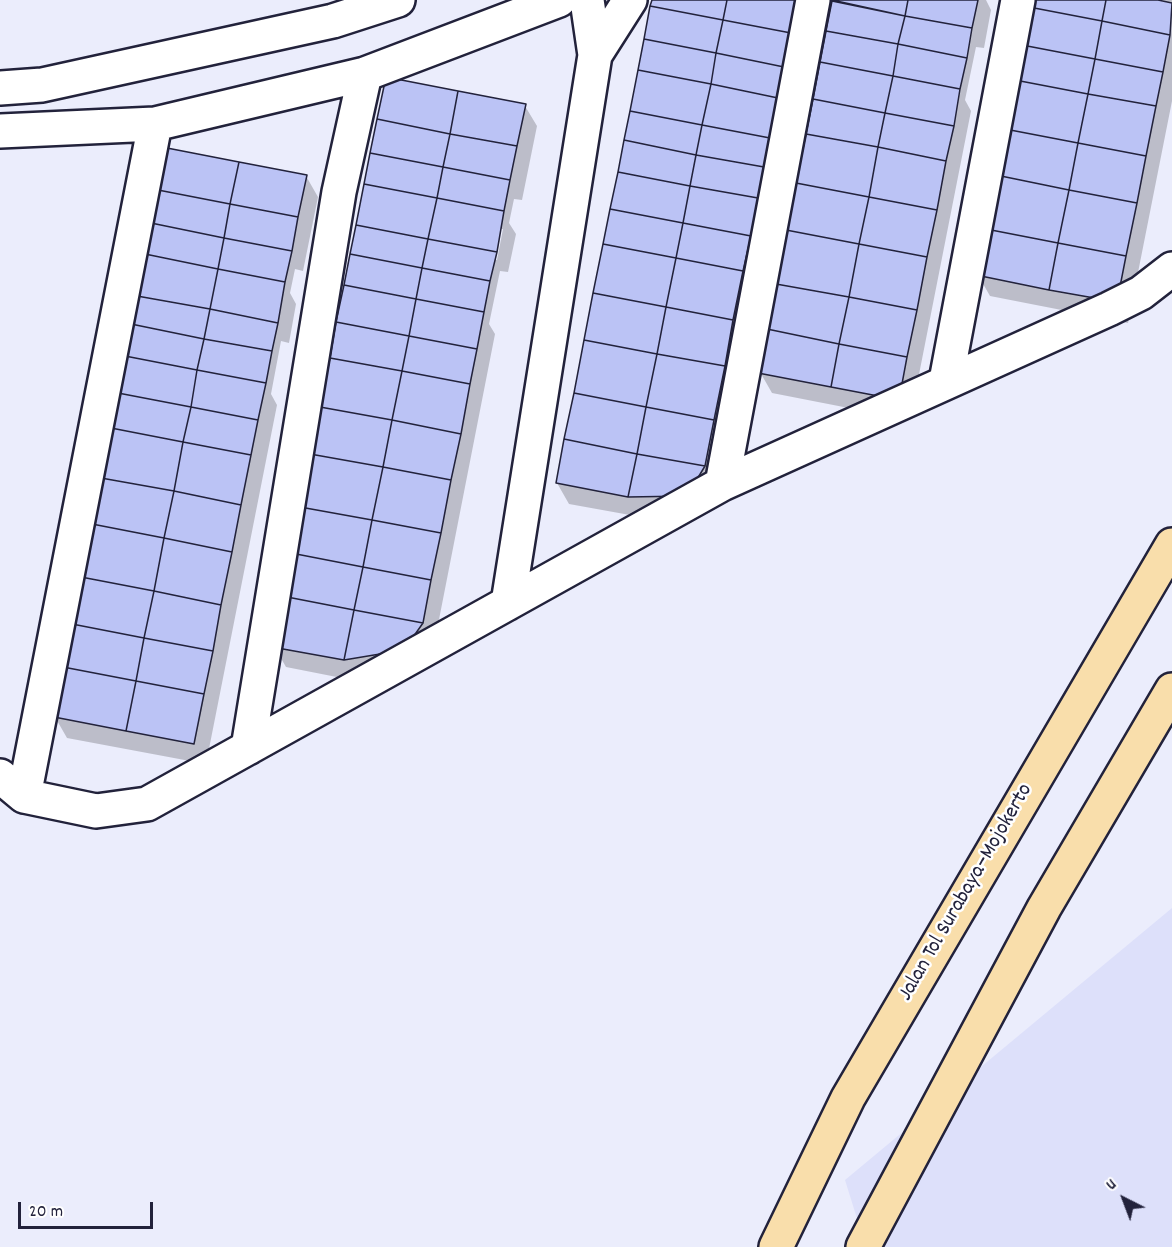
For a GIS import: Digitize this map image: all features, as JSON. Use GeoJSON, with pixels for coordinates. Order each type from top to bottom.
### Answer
{"type":"FeatureCollection","features":[{"type":"Feature","properties":{"kind":"highway","name":"Jalan Tol Surabaya–Mojokerto"},"geometry":{"type":"LineString","coordinates":[[776,1247],[848,1098],[1172,545]]}},
{"type":"Feature","properties":{"kind":"highway"},"geometry":{"type":"LineString","coordinates":[[863,1247],[1044,908],[1172,690]]}},
{"type":"Feature","properties":{"kind":"street"},"geometry":{"type":"LineString","coordinates":[[0,88],[42,85],[321,23],[398,0]]}},
{"type":"Feature","properties":{"kind":"street"},"geometry":{"type":"LineString","coordinates":[[0,131],[156,124],[365,75],[559,0]]}},
{"type":"Feature","properties":{"kind":"street"},"geometry":{"type":"LineString","coordinates":[[508,603],[595,55],[587,0]]}},
{"type":"Feature","properties":{"kind":"street"},"geometry":{"type":"LineString","coordinates":[[595,55],[630,0]]}},
{"type":"Feature","properties":{"kind":"street"},"geometry":{"type":"LineString","coordinates":[[722,484],[813,0]]}},
{"type":"Feature","properties":{"kind":"street"},"geometry":{"type":"LineString","coordinates":[[946,381],[1018,0]]}},
{"type":"Feature","properties":{"kind":"street"},"geometry":{"type":"LineString","coordinates":[[248,748],[339,192],[365,75]]}},
{"type":"Feature","properties":{"kind":"street"},"geometry":{"type":"LineString","coordinates":[[156,124],[12,786],[96,811],[147,804],[722,484],[1117,305],[1141,293],[1172,269]]}},
{"type":"Feature","properties":{"kind":"shaded area"},"geometry":{"type":"Polygon","coordinates":[[[1172,908],[1172,1247],[866,1247],[845,1180],[1172,908]]]}},
{"type":"Feature","properties":{"kind":"building"},"geometry":{"type":"Polygon","coordinates":[[[652,0],[727,0],[723,20],[650,6],[652,0]]]}},
{"type":"Feature","properties":{"kind":"building"},"geometry":{"type":"Polygon","coordinates":[[[727,0],[797,0],[791,33],[723,20],[727,0]]]}},
{"type":"Feature","properties":{"kind":"building"},"geometry":{"type":"Polygon","coordinates":[[[832,0],[908,0],[905,16],[832,0]]]}},
{"type":"Feature","properties":{"kind":"building"},"geometry":{"type":"Polygon","coordinates":[[[908,0],[978,0],[972,28],[905,16],[908,0]]]}},
{"type":"Feature","properties":{"kind":"building"},"geometry":{"type":"Polygon","coordinates":[[[1031,0],[1106,0],[1102,21],[1029,7],[1031,0]]]}},
{"type":"Feature","properties":{"kind":"building"},"geometry":{"type":"Polygon","coordinates":[[[1106,0],[1158,0],[1172,3],[1170,35],[1102,21],[1106,0]]]}},
{"type":"Feature","properties":{"kind":"building"},"geometry":{"type":"Polygon","coordinates":[[[832,1],[905,16],[898,44],[826,31],[832,1]]]}},
{"type":"Feature","properties":{"kind":"building"},"geometry":{"type":"Polygon","coordinates":[[[650,6],[723,20],[716,53],[644,39],[650,6]]]}},
{"type":"Feature","properties":{"kind":"building"},"geometry":{"type":"Polygon","coordinates":[[[1029,7],[1102,21],[1095,59],[1022,45],[1029,7]]]}},
{"type":"Feature","properties":{"kind":"building"},"geometry":{"type":"Polygon","coordinates":[[[905,16],[972,28],[967,58],[898,44],[905,16]]]}},
{"type":"Feature","properties":{"kind":"building"},"geometry":{"type":"Polygon","coordinates":[[[723,20],[791,33],[784,67],[716,53],[723,20]]]}},
{"type":"Feature","properties":{"kind":"building"},"geometry":{"type":"Polygon","coordinates":[[[1102,21],[1170,35],[1163,72],[1095,59],[1102,21]]]}},
{"type":"Feature","properties":{"kind":"building"},"geometry":{"type":"Polygon","coordinates":[[[826,31],[898,44],[893,76],[820,62],[826,31]]]}},
{"type":"Feature","properties":{"kind":"building"},"geometry":{"type":"Polygon","coordinates":[[[644,39],[716,53],[711,84],[638,70],[644,39]]]}},
{"type":"Feature","properties":{"kind":"building"},"geometry":{"type":"Polygon","coordinates":[[[898,44],[967,58],[960,89],[893,76],[898,44]]]}},
{"type":"Feature","properties":{"kind":"building"},"geometry":{"type":"Polygon","coordinates":[[[1022,45],[1095,59],[1088,94],[1015,80],[1022,45]]]}},
{"type":"Feature","properties":{"kind":"building"},"geometry":{"type":"Polygon","coordinates":[[[716,53],[784,67],[778,98],[711,84],[716,53]]]}},
{"type":"Feature","properties":{"kind":"building"},"geometry":{"type":"Polygon","coordinates":[[[1095,59],[1163,72],[1156,106],[1088,94],[1095,59]]]}},
{"type":"Feature","properties":{"kind":"building"},"geometry":{"type":"Polygon","coordinates":[[[820,62],[893,76],[885,113],[813,99],[820,62]]]}},
{"type":"Feature","properties":{"kind":"building"},"geometry":{"type":"Polygon","coordinates":[[[638,70],[711,84],[702,125],[630,111],[638,70]]]}},
{"type":"Feature","properties":{"kind":"building"},"geometry":{"type":"Polygon","coordinates":[[[893,76],[960,89],[954,126],[885,113],[893,76]]]}},
{"type":"Feature","properties":{"kind":"building"},"geometry":{"type":"Polygon","coordinates":[[[386,77],[458,91],[450,134],[377,119],[386,77]]]}},
{"type":"Feature","properties":{"kind":"building"},"geometry":{"type":"Polygon","coordinates":[[[1015,80],[1088,94],[1078,143],[1005,129],[1015,80]]]}},
{"type":"Feature","properties":{"kind":"building"},"geometry":{"type":"Polygon","coordinates":[[[711,84],[778,98],[770,138],[702,125],[711,84]]]}},
{"type":"Feature","properties":{"kind":"building"},"geometry":{"type":"Polygon","coordinates":[[[458,91],[526,104],[517,146],[450,134],[458,91]]]}},
{"type":"Feature","properties":{"kind":"building"},"geometry":{"type":"Polygon","coordinates":[[[1088,94],[1156,106],[1146,156],[1078,143],[1088,94]]]}},
{"type":"Feature","properties":{"kind":"building"},"geometry":{"type":"Polygon","coordinates":[[[813,99],[885,113],[878,147],[806,134],[813,99]]]}},
{"type":"Feature","properties":{"kind":"building"},"geometry":{"type":"Polygon","coordinates":[[[630,111],[702,125],[696,155],[624,140],[630,111]]]}},
{"type":"Feature","properties":{"kind":"building"},"geometry":{"type":"Polygon","coordinates":[[[885,113],[954,126],[946,161],[878,147],[885,113]]]}},
{"type":"Feature","properties":{"kind":"building"},"geometry":{"type":"Polygon","coordinates":[[[377,119],[450,134],[443,167],[370,153],[377,119]]]}},
{"type":"Feature","properties":{"kind":"building"},"geometry":{"type":"Polygon","coordinates":[[[702,125],[770,138],[764,167],[696,155],[702,125]]]}},
{"type":"Feature","properties":{"kind":"building"},"geometry":{"type":"Polygon","coordinates":[[[1005,129],[1078,143],[1069,190],[996,175],[1005,129]]]}},
{"type":"Feature","properties":{"kind":"building"},"geometry":{"type":"Polygon","coordinates":[[[450,134],[517,146],[510,180],[443,167],[450,134]]]}},
{"type":"Feature","properties":{"kind":"building"},"geometry":{"type":"Polygon","coordinates":[[[806,134],[878,147],[869,197],[796,183],[806,134]]]}},
{"type":"Feature","properties":{"kind":"building"},"geometry":{"type":"Polygon","coordinates":[[[624,140],[696,155],[690,186],[618,172],[624,140]]]}},
{"type":"Feature","properties":{"kind":"building"},"geometry":{"type":"Polygon","coordinates":[[[1078,143],[1146,156],[1137,203],[1069,190],[1078,143]]]}},
{"type":"Feature","properties":{"kind":"building"},"geometry":{"type":"Polygon","coordinates":[[[878,147],[946,161],[937,210],[869,197],[878,147]]]}},
{"type":"Feature","properties":{"kind":"building"},"geometry":{"type":"Polygon","coordinates":[[[167,148],[239,162],[230,204],[158,190],[167,148]]]}},
{"type":"Feature","properties":{"kind":"building"},"geometry":{"type":"Polygon","coordinates":[[[370,153],[443,167],[437,198],[364,184],[370,153]]]}},
{"type":"Feature","properties":{"kind":"building"},"geometry":{"type":"Polygon","coordinates":[[[696,155],[764,167],[758,198],[690,186],[696,155]]]}},
{"type":"Feature","properties":{"kind":"building"},"geometry":{"type":"Polygon","coordinates":[[[239,162],[307,175],[298,217],[230,204],[239,162]]]}},
{"type":"Feature","properties":{"kind":"building"},"geometry":{"type":"Polygon","coordinates":[[[443,167],[510,180],[504,211],[437,198],[443,167]]]}},
{"type":"Feature","properties":{"kind":"building"},"geometry":{"type":"Polygon","coordinates":[[[618,172],[690,186],[683,223],[610,209],[618,172]]]}},
{"type":"Feature","properties":{"kind":"building"},"geometry":{"type":"Polygon","coordinates":[[[996,175],[1069,190],[1058,243],[986,229],[996,175]]]}},
{"type":"Feature","properties":{"kind":"building"},"geometry":{"type":"Polygon","coordinates":[[[796,183],[869,197],[859,244],[786,230],[796,183]]]}},
{"type":"Feature","properties":{"kind":"building"},"geometry":{"type":"Polygon","coordinates":[[[364,184],[437,198],[428,239],[356,225],[364,184]]]}},
{"type":"Feature","properties":{"kind":"building"},"geometry":{"type":"Polygon","coordinates":[[[690,186],[758,198],[751,236],[683,223],[690,186]]]}},
{"type":"Feature","properties":{"kind":"building"},"geometry":{"type":"Polygon","coordinates":[[[158,190],[230,204],[224,238],[151,223],[158,190]]]}},
{"type":"Feature","properties":{"kind":"building"},"geometry":{"type":"Polygon","coordinates":[[[1069,190],[1137,203],[1126,256],[1058,243],[1069,190]]]}},
{"type":"Feature","properties":{"kind":"building"},"geometry":{"type":"Polygon","coordinates":[[[869,197],[937,210],[927,257],[859,244],[869,197]]]}},
{"type":"Feature","properties":{"kind":"building"},"geometry":{"type":"Polygon","coordinates":[[[437,198],[504,211],[497,252],[428,239],[437,198]]]}},
{"type":"Feature","properties":{"kind":"building"},"geometry":{"type":"Polygon","coordinates":[[[230,204],[298,217],[292,251],[224,238],[230,204]]]}},
{"type":"Feature","properties":{"kind":"building"},"geometry":{"type":"Polygon","coordinates":[[[610,209],[683,223],[676,258],[603,244],[610,209]]]}},
{"type":"Feature","properties":{"kind":"building"},"geometry":{"type":"Polygon","coordinates":[[[151,223],[224,238],[218,269],[145,254],[151,223]]]}},
{"type":"Feature","properties":{"kind":"building"},"geometry":{"type":"Polygon","coordinates":[[[683,223],[751,236],[743,271],[676,258],[683,223]]]}},
{"type":"Feature","properties":{"kind":"building"},"geometry":{"type":"Polygon","coordinates":[[[356,225],[428,239],[422,268],[350,254],[356,225]]]}},
{"type":"Feature","properties":{"kind":"building"},"geometry":{"type":"Polygon","coordinates":[[[986,229],[1058,243],[1049,290],[976,275],[986,229]]]}},
{"type":"Feature","properties":{"kind":"building"},"geometry":{"type":"Polygon","coordinates":[[[786,230],[859,244],[849,297],[776,284],[786,230]]]}},
{"type":"Feature","properties":{"kind":"building"},"geometry":{"type":"Polygon","coordinates":[[[224,238],[292,251],[285,282],[218,269],[224,238]]]}},
{"type":"Feature","properties":{"kind":"building"},"geometry":{"type":"Polygon","coordinates":[[[428,239],[497,252],[490,281],[422,268],[428,239]]]}},
{"type":"Feature","properties":{"kind":"building"},"geometry":{"type":"Polygon","coordinates":[[[1058,243],[1126,256],[1117,302],[1049,290],[1058,243]]]}},
{"type":"Feature","properties":{"kind":"building"},"geometry":{"type":"Polygon","coordinates":[[[603,244],[676,258],[666,307],[593,293],[603,244]]]}},
{"type":"Feature","properties":{"kind":"building"},"geometry":{"type":"Polygon","coordinates":[[[859,244],[927,257],[917,310],[849,297],[859,244]]]}},
{"type":"Feature","properties":{"kind":"building"},"geometry":{"type":"Polygon","coordinates":[[[145,254],[218,269],[210,309],[137,296],[145,254]]]}},
{"type":"Feature","properties":{"kind":"building"},"geometry":{"type":"Polygon","coordinates":[[[350,254],[422,268],[416,299],[344,285],[350,254]]]}},
{"type":"Feature","properties":{"kind":"building"},"geometry":{"type":"Polygon","coordinates":[[[676,258],[743,271],[733,320],[666,307],[676,258]]]}},
{"type":"Feature","properties":{"kind":"building"},"geometry":{"type":"Polygon","coordinates":[[[422,268],[490,281],[484,312],[416,299],[422,268]]]}},
{"type":"Feature","properties":{"kind":"building"},"geometry":{"type":"Polygon","coordinates":[[[218,269],[285,282],[278,323],[210,309],[218,269]]]}},
{"type":"Feature","properties":{"kind":"building"},"geometry":{"type":"Polygon","coordinates":[[[776,284],[849,297],[839,344],[767,329],[776,284]]]}},
{"type":"Feature","properties":{"kind":"building"},"geometry":{"type":"Polygon","coordinates":[[[344,285],[416,299],[409,336],[336,322],[344,285]]]}},
{"type":"Feature","properties":{"kind":"building"},"geometry":{"type":"Polygon","coordinates":[[[593,293],[666,307],[657,354],[584,340],[593,293]]]}},
{"type":"Feature","properties":{"kind":"building"},"geometry":{"type":"Polygon","coordinates":[[[137,296],[210,309],[204,339],[131,324],[137,296]]]}},
{"type":"Feature","properties":{"kind":"building"},"geometry":{"type":"Polygon","coordinates":[[[849,297],[917,310],[907,357],[839,344],[849,297]]]}},
{"type":"Feature","properties":{"kind":"building"},"geometry":{"type":"Polygon","coordinates":[[[416,299],[484,312],[477,349],[409,336],[416,299]]]}},
{"type":"Feature","properties":{"kind":"building"},"geometry":{"type":"Polygon","coordinates":[[[666,307],[733,320],[725,366],[657,354],[666,307]]]}},
{"type":"Feature","properties":{"kind":"building"},"geometry":{"type":"Polygon","coordinates":[[[210,309],[278,323],[272,351],[204,339],[210,309]]]}},
{"type":"Feature","properties":{"kind":"building"},"geometry":{"type":"Polygon","coordinates":[[[336,322],[409,336],[402,371],[330,358],[336,322]]]}},
{"type":"Feature","properties":{"kind":"building"},"geometry":{"type":"Polygon","coordinates":[[[131,324],[204,339],[197,370],[125,356],[131,324]]]}},
{"type":"Feature","properties":{"kind":"building"},"geometry":{"type":"Polygon","coordinates":[[[767,329],[839,344],[831,387],[758,373],[767,329]]]}},
{"type":"Feature","properties":{"kind":"building"},"geometry":{"type":"Polygon","coordinates":[[[409,336],[477,349],[470,384],[402,371],[409,336]]]}},
{"type":"Feature","properties":{"kind":"building"},"geometry":{"type":"Polygon","coordinates":[[[204,339],[272,351],[266,383],[197,370],[204,339]]]}},
{"type":"Feature","properties":{"kind":"building"},"geometry":{"type":"Polygon","coordinates":[[[584,340],[657,354],[646,407],[574,393],[584,340]]]}},
{"type":"Feature","properties":{"kind":"building"},"geometry":{"type":"Polygon","coordinates":[[[839,344],[907,357],[899,400],[831,387],[839,344]]]}},
{"type":"Feature","properties":{"kind":"building"},"geometry":{"type":"Polygon","coordinates":[[[657,354],[725,366],[714,420],[646,407],[657,354]]]}},
{"type":"Feature","properties":{"kind":"building"},"geometry":{"type":"Polygon","coordinates":[[[125,356],[197,370],[191,407],[118,393],[125,356]]]}},
{"type":"Feature","properties":{"kind":"building"},"geometry":{"type":"Polygon","coordinates":[[[330,358],[402,371],[392,420],[320,407],[330,358]]]}},
{"type":"Feature","properties":{"kind":"building"},"geometry":{"type":"Polygon","coordinates":[[[197,370],[266,383],[258,420],[191,407],[197,370]]]}},
{"type":"Feature","properties":{"kind":"building"},"geometry":{"type":"Polygon","coordinates":[[[402,371],[470,384],[461,434],[392,420],[402,371]]]}},
{"type":"Feature","properties":{"kind":"building"},"geometry":{"type":"Polygon","coordinates":[[[118,393],[191,407],[183,442],[111,428],[118,393]]]}},
{"type":"Feature","properties":{"kind":"building"},"geometry":{"type":"Polygon","coordinates":[[[574,393],[646,407],[637,454],[564,439],[574,393]]]}},
{"type":"Feature","properties":{"kind":"building"},"geometry":{"type":"Polygon","coordinates":[[[191,407],[258,420],[251,455],[183,442],[191,407]]]}},
{"type":"Feature","properties":{"kind":"building"},"geometry":{"type":"Polygon","coordinates":[[[320,407],[392,420],[383,467],[310,454],[320,407]]]}},
{"type":"Feature","properties":{"kind":"building"},"geometry":{"type":"Polygon","coordinates":[[[646,407],[714,420],[705,466],[637,454],[646,407]]]}},
{"type":"Feature","properties":{"kind":"building"},"geometry":{"type":"Polygon","coordinates":[[[392,420],[461,434],[451,480],[383,467],[392,420]]]}},
{"type":"Feature","properties":{"kind":"building"},"geometry":{"type":"Polygon","coordinates":[[[111,428],[183,442],[174,491],[101,478],[111,428]]]}},
{"type":"Feature","properties":{"kind":"building"},"geometry":{"type":"Polygon","coordinates":[[[564,439],[637,454],[628,497],[556,483],[564,439]]]}},
{"type":"Feature","properties":{"kind":"building"},"geometry":{"type":"Polygon","coordinates":[[[183,442],[251,455],[241,505],[174,491],[183,442]]]}},
{"type":"Feature","properties":{"kind":"building"},"geometry":{"type":"Polygon","coordinates":[[[310,454],[383,467],[372,520],[300,507],[310,454]]]}},
{"type":"Feature","properties":{"kind":"building"},"geometry":{"type":"Polygon","coordinates":[[[637,454],[705,466],[687,496],[628,497],[637,454]]]}},
{"type":"Feature","properties":{"kind":"building"},"geometry":{"type":"Polygon","coordinates":[[[383,467],[451,480],[441,533],[372,520],[383,467]]]}},
{"type":"Feature","properties":{"kind":"building"},"geometry":{"type":"Polygon","coordinates":[[[101,478],[174,491],[164,538],[92,524],[101,478]]]}},
{"type":"Feature","properties":{"kind":"building"},"geometry":{"type":"Polygon","coordinates":[[[174,491],[241,505],[232,552],[164,538],[174,491]]]}},
{"type":"Feature","properties":{"kind":"building"},"geometry":{"type":"Polygon","coordinates":[[[300,507],[372,520],[363,567],[291,553],[300,507]]]}},
{"type":"Feature","properties":{"kind":"building"},"geometry":{"type":"Polygon","coordinates":[[[372,520],[441,533],[431,580],[363,567],[372,520]]]}},
{"type":"Feature","properties":{"kind":"building"},"geometry":{"type":"Polygon","coordinates":[[[92,524],[164,538],[154,591],[81,577],[92,524]]]}},
{"type":"Feature","properties":{"kind":"building"},"geometry":{"type":"Polygon","coordinates":[[[164,538],[232,552],[221,605],[154,591],[164,538]]]}},
{"type":"Feature","properties":{"kind":"building"},"geometry":{"type":"Polygon","coordinates":[[[291,553],[363,567],[354,610],[282,596],[291,553]]]}},
{"type":"Feature","properties":{"kind":"building"},"geometry":{"type":"Polygon","coordinates":[[[363,567],[431,580],[423,623],[354,610],[363,567]]]}},
{"type":"Feature","properties":{"kind":"building"},"geometry":{"type":"Polygon","coordinates":[[[81,577],[154,591],[144,638],[72,624],[81,577]]]}},
{"type":"Feature","properties":{"kind":"building"},"geometry":{"type":"Polygon","coordinates":[[[154,591],[221,605],[213,651],[144,638],[154,591]]]}},
{"type":"Feature","properties":{"kind":"building"},"geometry":{"type":"Polygon","coordinates":[[[282,596],[354,610],[344,660],[272,647],[282,596]]]}},
{"type":"Feature","properties":{"kind":"building"},"geometry":{"type":"Polygon","coordinates":[[[354,610],[423,623],[404,650],[344,660],[354,610]]]}},
{"type":"Feature","properties":{"kind":"building"},"geometry":{"type":"Polygon","coordinates":[[[72,624],[144,638],[136,681],[63,667],[72,624]]]}},
{"type":"Feature","properties":{"kind":"building"},"geometry":{"type":"Polygon","coordinates":[[[144,638],[213,651],[204,694],[136,681],[144,638]]]}},
{"type":"Feature","properties":{"kind":"building"},"geometry":{"type":"Polygon","coordinates":[[[63,667],[136,681],[126,731],[54,717],[63,667]]]}},
{"type":"Feature","properties":{"kind":"building"},"geometry":{"type":"Polygon","coordinates":[[[136,681],[204,694],[194,744],[126,731],[136,681]]]}}]}
